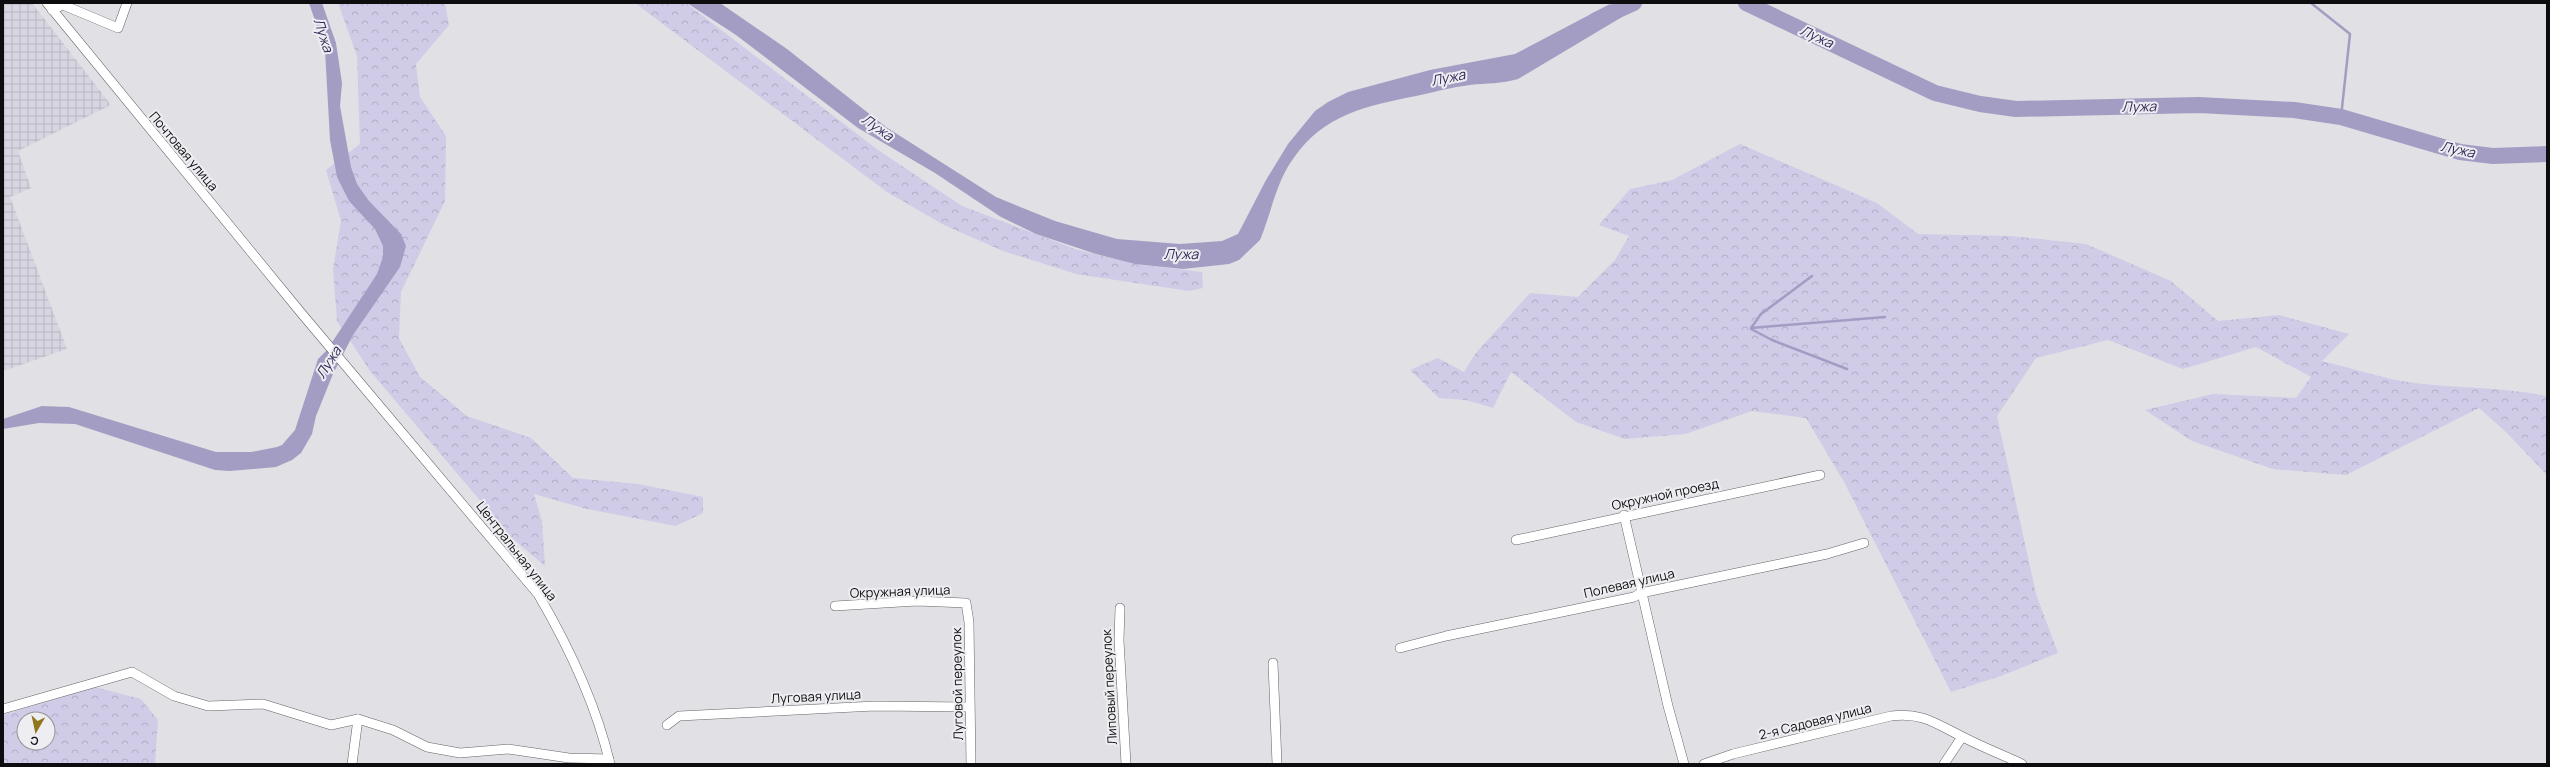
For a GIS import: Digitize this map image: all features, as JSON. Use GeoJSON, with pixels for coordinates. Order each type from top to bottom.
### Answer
{"type":"FeatureCollection","features":[{"type":"Feature","properties":{"kind":"street"},"geometry":{"type":"LineString","coordinates":[[49,6],[63,5],[118,28],[127,3]]}},
{"type":"Feature","properties":{"kind":"street","name":"Почтовая улица"},"geometry":{"type":"LineString","coordinates":[[49,6],[302,314],[374,399]]}},
{"type":"Feature","properties":{"kind":"street","name":"Центральная улица"},"geometry":{"type":"LineString","coordinates":[[374,399],[538,594],[565,640],[575,662],[609,761]]}},
{"type":"Feature","properties":{"kind":"street","name":"Окружной проезд"},"geometry":{"type":"LineString","coordinates":[[1516,540],[1820,475]]}},
{"type":"Feature","properties":{"kind":"street"},"geometry":{"type":"LineString","coordinates":[[1624,516],[1641,593],[1684,764]]}},
{"type":"Feature","properties":{"kind":"street","name":"Полевая улица"},"geometry":{"type":"LineString","coordinates":[[1400,648],[1446,636],[1634,597],[1641,593],[1827,554],[1864,544]]}},
{"type":"Feature","properties":{"kind":"street","name":"Окружная улица"},"geometry":{"type":"LineString","coordinates":[[835,606],[917,601],[966,603]]}},
{"type":"Feature","properties":{"kind":"street","name":"Луговой переулок"},"geometry":{"type":"LineString","coordinates":[[966,603],[969,622],[971,764]]}},
{"type":"Feature","properties":{"kind":"street","name":"Липовый переулок"},"geometry":{"type":"LineString","coordinates":[[1120,608],[1119,640],[1126,764]]}},
{"type":"Feature","properties":{"kind":"street"},"geometry":{"type":"LineString","coordinates":[[1273,663],[1277,764]]}},
{"type":"Feature","properties":{"kind":"street"},"geometry":{"type":"LineString","coordinates":[[3,709],[132,672],[174,696],[208,706],[264,704],[331,725],[358,719],[393,730],[427,747],[460,753],[508,749],[569,758],[609,761]]}},
{"type":"Feature","properties":{"kind":"street","name":"Луговая улица"},"geometry":{"type":"LineString","coordinates":[[667,725],[679,716],[875,706],[969,707]]}},
{"type":"Feature","properties":{"kind":"street","name":"2-я Садовая улица"},"geometry":{"type":"LineString","coordinates":[[1704,764],[1733,754],[1891,716],[1908,714],[1933,720],[1962,737],[2022,764]]}},
{"type":"Feature","properties":{"kind":"street"},"geometry":{"type":"LineString","coordinates":[[352,764],[358,719]]}},
{"type":"Feature","properties":{"kind":"street"},"geometry":{"type":"LineString","coordinates":[[1944,764],[1962,737]]}},
{"type":"Feature","properties":{"kind":"shaded area"},"geometry":{"type":"Polygon","coordinates":[[[3,3],[32,3],[111,105],[18,151],[31,188],[10,197],[67,349],[3,371],[3,3]]]}},
{"type":"Feature","properties":{"kind":"green space"},"geometry":{"type":"Polygon","coordinates":[[[338,3],[445,3],[449,25],[416,64],[420,97],[446,136],[445,201],[401,292],[399,338],[420,377],[467,416],[531,438],[573,478],[638,484],[703,497],[703,513],[676,526],[587,509],[534,494],[542,521],[545,566],[512,538],[370,371],[337,321],[333,269],[341,221],[326,170],[360,144],[357,56],[338,3]]]}},
{"type":"Feature","properties":{"kind":"green space"},"geometry":{"type":"Polygon","coordinates":[[[635,3],[686,3],[878,150],[962,206],[1075,249],[1135,264],[1202,272],[1203,288],[1189,291],[1076,274],[1003,251],[944,225],[887,192],[635,3]]]}},
{"type":"Feature","properties":{"kind":"green space"},"geometry":{"type":"Polygon","coordinates":[[[1740,144],[1877,203],[1918,234],[2012,236],[2086,244],[2171,281],[2218,321],[2279,315],[2349,334],[2322,361],[2381,377],[2419,384],[2511,391],[2547,396],[2547,475],[2506,432],[2479,408],[2346,475],[2273,469],[2192,441],[2145,410],[2213,394],[2296,398],[2311,377],[2256,347],[2183,369],[2108,340],[2036,358],[1997,416],[2036,594],[2058,653],[2001,676],[1951,692],[1844,482],[1806,418],[1752,411],[1685,434],[1625,439],[1576,422],[1511,372],[1493,408],[1466,400],[1439,398],[1410,370],[1438,358],[1464,372],[1475,354],[1530,293],[1578,297],[1615,260],[1629,236],[1599,225],[1630,189],[1672,180],[1740,144]]]}},
{"type":"Feature","properties":{"kind":"green space"},"geometry":{"type":"Polygon","coordinates":[[[95,687],[141,699],[158,720],[155,764],[3,764],[3,715],[16,711],[16,751],[56,751],[56,711],[16,711],[95,687]]]}},
{"type":"Feature","properties":{"kind":"water"},"geometry":{"type":"Polygon","coordinates":[[[309,3],[322,3],[336,43],[342,83],[340,106],[351,167],[357,184],[369,201],[401,234],[406,246],[400,267],[353,335],[333,374],[316,416],[312,434],[301,453],[292,460],[276,467],[230,471],[215,470],[75,424],[39,423],[3,429],[3,419],[42,406],[69,407],[216,452],[251,452],[277,447],[282,445],[295,430],[318,359],[327,350],[377,274],[383,257],[383,246],[375,229],[349,201],[337,177],[330,140],[325,50],[309,3]]]}},
{"type":"Feature","properties":{"kind":"water"},"geometry":{"type":"Polygon","coordinates":[[[687,3],[720,3],[787,49],[886,127],[996,197],[1055,221],[1117,239],[1180,244],[1222,241],[1238,234],[1266,180],[1288,144],[1315,111],[1328,102],[1348,92],[1430,70],[1515,54],[1610,4],[1622,17],[1518,79],[1500,83],[1456,87],[1380,104],[1347,114],[1332,122],[1305,144],[1287,168],[1278,188],[1260,240],[1239,260],[1229,264],[1183,269],[1135,264],[1096,254],[1036,234],[1001,217],[935,173],[858,128],[736,35],[687,3]]]}},
{"type":"Feature","properties":{"kind":"waterway","name":"Лужа"},"geometry":{"type":"LineString","coordinates":[[1596,20],[1634,3]]}},
{"type":"Feature","properties":{"kind":"waterway","name":"Лужа"},"geometry":{"type":"LineString","coordinates":[[1746,3],[1935,93],[1980,104],[2016,109],[2199,105],[2294,110],[2341,117],[2460,152],[2493,156],[2547,154]]}},
{"type":"Feature","properties":{"kind":"waterway"},"geometry":{"type":"LineString","coordinates":[[2311,3],[2350,34],[2341,117]]}},
{"type":"Feature","properties":{"kind":"waterway"},"geometry":{"type":"LineString","coordinates":[[1812,276],[1761,314],[1751,328],[1885,317]]}},
{"type":"Feature","properties":{"kind":"waterway"},"geometry":{"type":"LineString","coordinates":[[1751,329],[1772,340],[1847,369]]}}]}
